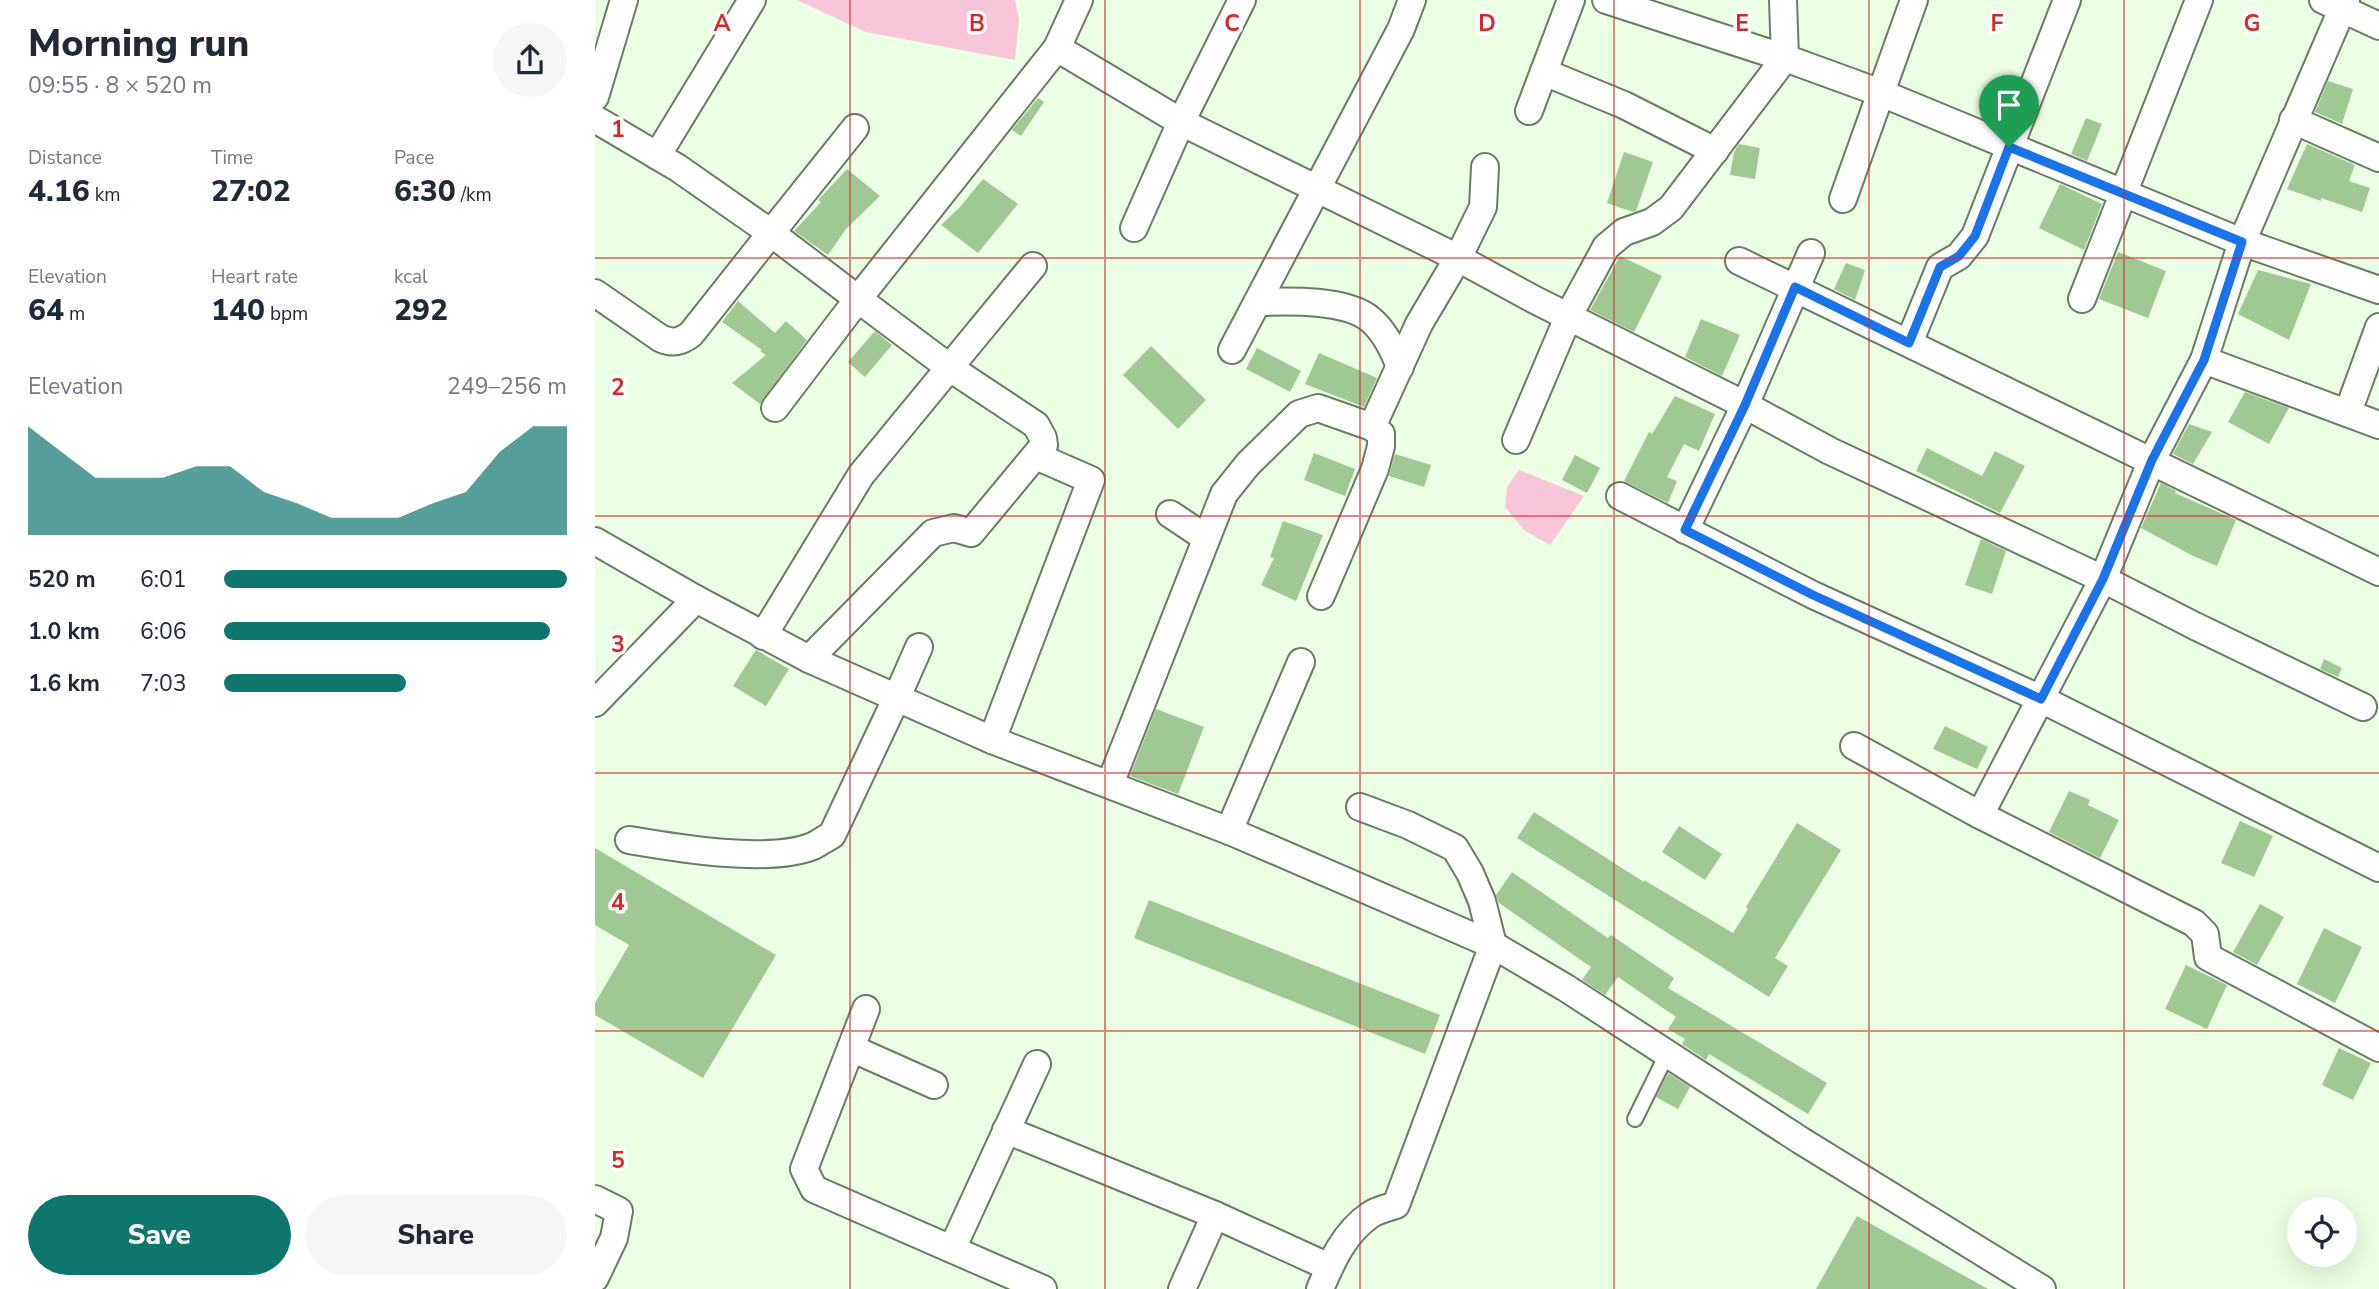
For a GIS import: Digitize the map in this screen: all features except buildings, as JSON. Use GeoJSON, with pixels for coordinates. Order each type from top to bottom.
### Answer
{"type":"FeatureCollection","features":[{"type":"Feature","properties":{"kind":"street"},"geometry":{"type":"LineString","coordinates":[[595,97],[624,0]]}},
{"type":"Feature","properties":{"kind":"street"},"geometry":{"type":"LineString","coordinates":[[657,156],[752,0]]}},
{"type":"Feature","properties":{"kind":"street"},"geometry":{"type":"LineString","coordinates":[[775,408],[1057,48],[1079,0]]}},
{"type":"Feature","properties":{"kind":"street"},"geometry":{"type":"LineString","coordinates":[[1134,228],[1181,121],[1242,0]]}},
{"type":"Feature","properties":{"kind":"street"},"geometry":{"type":"LineString","coordinates":[[1232,351],[1401,29],[1412,0]]}},
{"type":"Feature","properties":{"kind":"street"},"geometry":{"type":"LineString","coordinates":[[1529,111],[1571,0]]}},
{"type":"Feature","properties":{"kind":"street"},"geometry":{"type":"LineString","coordinates":[[1606,0],[1785,58],[1881,93],[2242,242],[2379,290]]}},
{"type":"Feature","properties":{"kind":"street"},"geometry":{"type":"LineString","coordinates":[[1516,440],[1569,315],[1606,247],[1624,232],[1652,222],[1671,208],[1785,58],[1783,0]]}},
{"type":"Feature","properties":{"kind":"street"},"geometry":{"type":"LineString","coordinates":[[1843,199],[1914,0]]}},
{"type":"Feature","properties":{"kind":"street"},"geometry":{"type":"LineString","coordinates":[[1909,343],[1940,267],[1959,256],[1975,236],[2067,0]]}},
{"type":"Feature","properties":{"kind":"street"},"geometry":{"type":"LineString","coordinates":[[2082,299],[2199,0]]}},
{"type":"Feature","properties":{"kind":"street"},"geometry":{"type":"LineString","coordinates":[[1980,816],[2103,579],[2152,460],[2204,360],[2242,242],[2293,120],[2337,3],[2379,26]]}},
{"type":"Feature","properties":{"kind":"street"},"geometry":{"type":"LineString","coordinates":[[1057,48],[1181,121],[1458,258],[1830,451],[2103,579],[2363,708]]}},
{"type":"Feature","properties":{"kind":"street"},"geometry":{"type":"LineString","coordinates":[[1544,72],[1624,104],[1715,151]]}},
{"type":"Feature","properties":{"kind":"street"},"geometry":{"type":"LineString","coordinates":[[595,119],[678,168],[771,233],[950,368],[1036,425],[1043,438],[1044,445],[1036,456],[971,533],[954,528],[933,533],[809,659]]}},
{"type":"Feature","properties":{"kind":"street"},"geometry":{"type":"LineString","coordinates":[[2293,120],[2379,158]]}},
{"type":"Feature","properties":{"kind":"street"},"geometry":{"type":"LineString","coordinates":[[595,293],[668,342],[677,342],[691,334],[855,128]]}},
{"type":"Feature","properties":{"kind":"street"},"geometry":{"type":"LineString","coordinates":[[1372,427],[1419,324],[1458,258],[1483,207],[1485,167]]}},
{"type":"Feature","properties":{"kind":"street"},"geometry":{"type":"LineString","coordinates":[[1685,530],[1745,405],[1811,253]]}},
{"type":"Feature","properties":{"kind":"street"},"geometry":{"type":"LineString","coordinates":[[1739,261],[2379,572]]}},
{"type":"Feature","properties":{"kind":"street"},"geometry":{"type":"LineString","coordinates":[[763,636],[861,475],[1033,266]]}},
{"type":"Feature","properties":{"kind":"street"},"geometry":{"type":"LineString","coordinates":[[1258,302],[1293,301],[1339,305],[1370,320],[1393,349],[1399,368]]}},
{"type":"Feature","properties":{"kind":"street"},"geometry":{"type":"LineString","coordinates":[[2348,412],[2379,327]]}},
{"type":"Feature","properties":{"kind":"street"},"geometry":{"type":"LineString","coordinates":[[2204,360],[2379,425]]}},
{"type":"Feature","properties":{"kind":"street"},"geometry":{"type":"LineString","coordinates":[[1110,784],[1224,494],[1248,464],[1299,414],[1318,408],[1372,427],[1381,434],[1375,469],[1321,596]]}},
{"type":"Feature","properties":{"kind":"street"},"geometry":{"type":"LineString","coordinates":[[992,740],[1091,480],[1036,456]]}},
{"type":"Feature","properties":{"kind":"street"},"geometry":{"type":"LineString","coordinates":[[1620,496],[1813,595],[2041,699],[2379,868]]}},
{"type":"Feature","properties":{"kind":"street"},"geometry":{"type":"LineString","coordinates":[[1170,514],[1206,538]]}},
{"type":"Feature","properties":{"kind":"street"},"geometry":{"type":"LineString","coordinates":[[598,548],[809,659],[992,740],[1229,831],[1493,945],[1566,988],[1821,1153],[2042,1289]]}},
{"type":"Feature","properties":{"kind":"street"},"geometry":{"type":"LineString","coordinates":[[595,703],[696,599]]}},
{"type":"Feature","properties":{"kind":"street"},"geometry":{"type":"LineString","coordinates":[[629,840],[722,853],[775,853],[812,846],[832,835],[919,647]]}},
{"type":"Feature","properties":{"kind":"street"},"geometry":{"type":"LineString","coordinates":[[1229,831],[1301,663]]}},
{"type":"Feature","properties":{"kind":"street"},"geometry":{"type":"LineString","coordinates":[[1854,746],[1980,816],[2194,923],[2205,934],[2208,957],[2379,1048]]}},
{"type":"Feature","properties":{"kind":"street"},"geometry":{"type":"LineString","coordinates":[[1006,1130],[1215,1215],[1325,1278],[1346,1237],[1370,1214],[1395,1205],[1493,945],[1482,901],[1455,848],[1408,825],[1360,807]]}},
{"type":"Feature","properties":{"kind":"street"},"geometry":{"type":"LineString","coordinates":[[866,1009],[804,1169],[814,1189],[1043,1289]]}},
{"type":"Feature","properties":{"kind":"street"},"geometry":{"type":"LineString","coordinates":[[851,1048],[934,1085]]}},
{"type":"Feature","properties":{"kind":"street"},"geometry":{"type":"LineString","coordinates":[[952,1249],[1037,1065]]}},
{"type":"Feature","properties":{"kind":"street"},"geometry":{"type":"LineString","coordinates":[[595,1199],[619,1211],[614,1238],[595,1278]]}},
{"type":"Feature","properties":{"kind":"street"},"geometry":{"type":"LineString","coordinates":[[1182,1289],[1215,1215]]}},
{"type":"Feature","properties":{"kind":"lane"},"geometry":{"type":"LineString","coordinates":[[1635,1119],[1667,1054]]}},
{"type":"Feature","properties":{"kind":"shaded area"},"geometry":{"type":"Polygon","coordinates":[[[797,0],[1015,0],[1019,20],[1015,60],[866,32],[797,0]]]}},
{"type":"Feature","properties":{"kind":"shaded area"},"geometry":{"type":"Polygon","coordinates":[[[1519,470],[1584,496],[1550,545],[1525,531],[1505,507],[1507,487],[1519,470]]]}},
{"type":"Feature","properties":{"kind":"route"},"geometry":{"type":"LineString","coordinates":[[2009,147],[2242,242],[2204,360],[2152,460],[2103,579],[2041,699],[1813,595],[1685,530],[1745,405],[1795,287],[1909,343],[1940,267],[1959,256],[1975,236],[2009,147]]}}]}
